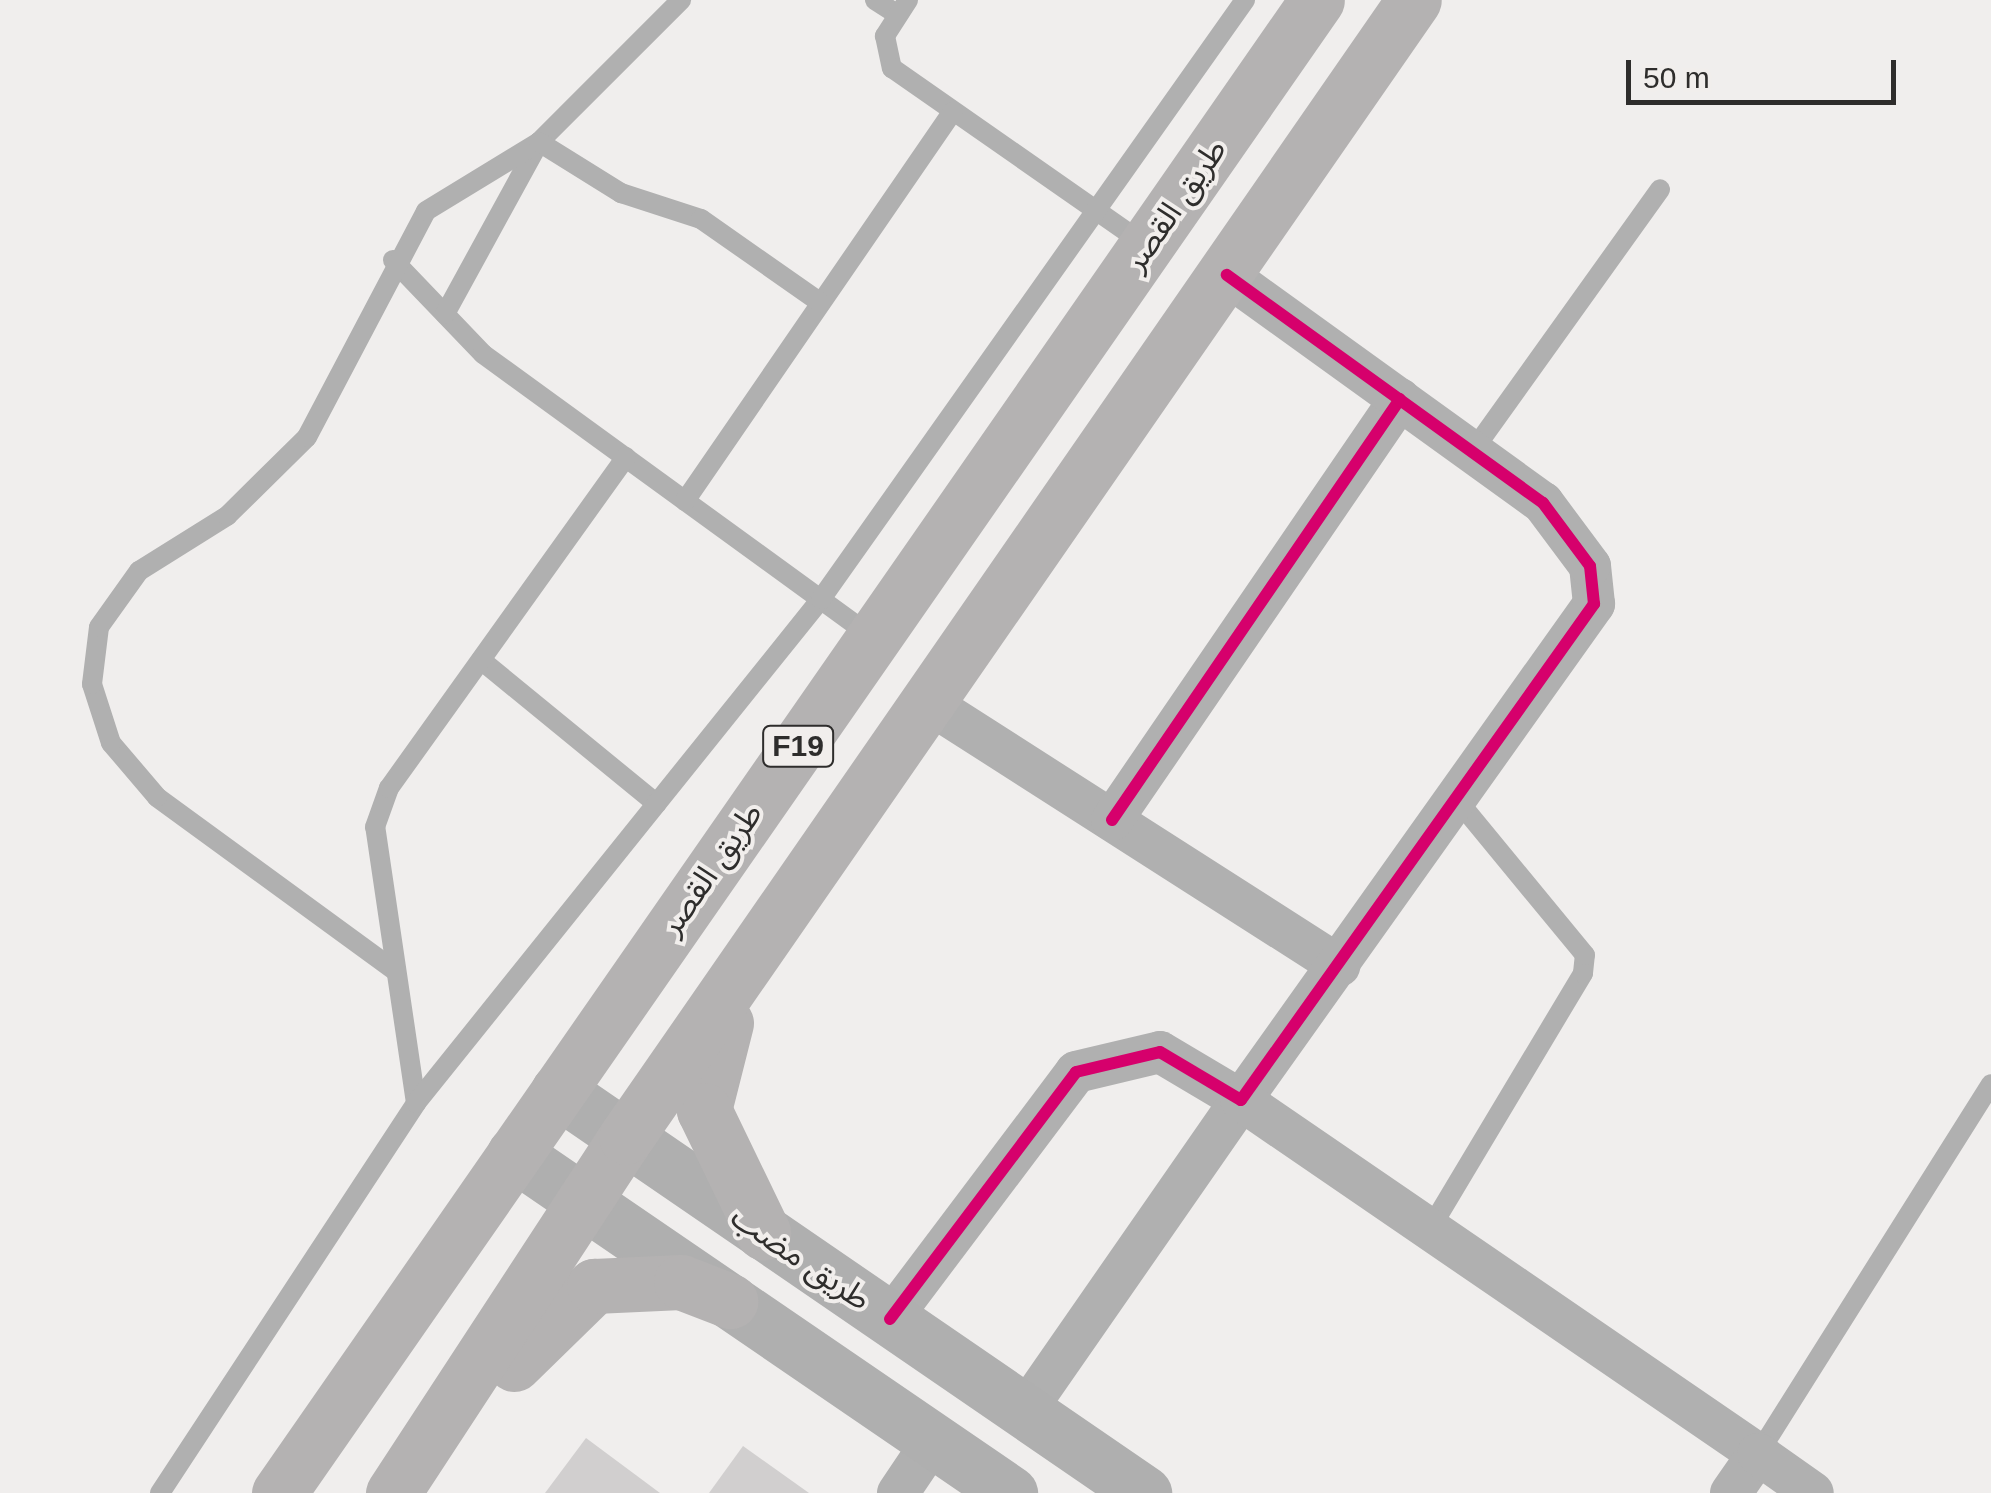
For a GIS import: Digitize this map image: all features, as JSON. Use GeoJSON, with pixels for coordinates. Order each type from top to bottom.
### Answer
{"type":"FeatureCollection","features":[{"type":"Feature","properties":{"kind":"main road","name":"طريق القصر"},"geometry":{"type":"LineString","coordinates":[[280,1493],[1317,0]]}},
{"type":"Feature","properties":{"kind":"main road","name":"F19"},"geometry":{"type":"LineString","coordinates":[[396,1489],[587,1204],[626,1137],[930,704],[1414,0]]}},
{"type":"Feature","properties":{"kind":"main road"},"geometry":{"type":"LineString","coordinates":[[744,969],[704,1110],[763,1232]]}},
{"type":"Feature","properties":{"kind":"main road","name":"طريق مضب"},"geometry":{"type":"LineString","coordinates":[[558,1091],[1144,1493]]}},
{"type":"Feature","properties":{"kind":"main road"},"geometry":{"type":"LineString","coordinates":[[514,1154],[1010,1493]]}},
{"type":"Feature","properties":{"kind":"main road"},"geometry":{"type":"LineString","coordinates":[[396,1489],[594,1286],[681,1282],[730,1302]]}},
{"type":"Feature","properties":{"kind":"street"},"geometry":{"type":"LineString","coordinates":[[1025,1411],[1594,604],[1590,566],[1573,532],[1472,452],[1227,275]]}},
{"type":"Feature","properties":{"kind":"street"},"geometry":{"type":"LineString","coordinates":[[1112,820],[1400,400]]}},
{"type":"Feature","properties":{"kind":"street"},"geometry":{"type":"LineString","coordinates":[[930,704],[1339,966]]}},
{"type":"Feature","properties":{"kind":"street"},"geometry":{"type":"LineString","coordinates":[[890,1319],[1076,1072],[1160,1052],[1241,1100],[1813,1493]]}},
{"type":"Feature","properties":{"kind":"street"},"geometry":{"type":"LineString","coordinates":[[898,1493],[933,1441]]}},
{"type":"Feature","properties":{"kind":"street"},"geometry":{"type":"LineString","coordinates":[[1731,1493],[1758,1454]]}},
{"type":"Feature","properties":{"kind":"lane"},"geometry":{"type":"LineString","coordinates":[[394,970],[157,797],[111,743],[92,684],[99,628],[140,572],[227,516],[307,437],[393,260],[426,211],[538,142],[681,0]]}},
{"type":"Feature","properties":{"kind":"lane"},"geometry":{"type":"LineString","coordinates":[[876,0],[903,7],[884,58],[952,112],[1147,246]]}},
{"type":"Feature","properties":{"kind":"lane"},"geometry":{"type":"LineString","coordinates":[[160,1493],[416,1103],[821,600],[1245,0]]}},
{"type":"Feature","properties":{"kind":"lane"},"geometry":{"type":"LineString","coordinates":[[685,501],[952,112]]}},
{"type":"Feature","properties":{"kind":"lane"},"geometry":{"type":"LineString","coordinates":[[538,142],[621,192],[701,219],[821,303]]}},
{"type":"Feature","properties":{"kind":"lane"},"geometry":{"type":"LineString","coordinates":[[445,314],[538,142]]}},
{"type":"Feature","properties":{"kind":"lane"},"geometry":{"type":"LineString","coordinates":[[1472,452],[1660,189]]}},
{"type":"Feature","properties":{"kind":"lane"},"geometry":{"type":"LineString","coordinates":[[393,260],[483,354],[874,638]]}},
{"type":"Feature","properties":{"kind":"lane"},"geometry":{"type":"LineString","coordinates":[[416,1103],[375,827],[389,788],[626,458]]}},
{"type":"Feature","properties":{"kind":"lane"},"geometry":{"type":"LineString","coordinates":[[481,660],[657,804]]}},
{"type":"Feature","properties":{"kind":"lane"},"geometry":{"type":"LineString","coordinates":[[1430,1229],[1583,973],[1585,955],[1458,802]]}},
{"type":"Feature","properties":{"kind":"lane"},"geometry":{"type":"LineString","coordinates":[[1758,1454],[1991,1084]]}},
{"type":"Feature","properties":{"kind":"building"},"geometry":{"type":"Polygon","coordinates":[[[586,1438],[660,1493],[545,1493],[586,1438]]]}},
{"type":"Feature","properties":{"kind":"building"},"geometry":{"type":"Polygon","coordinates":[[[743,1446],[809,1493],[709,1493],[743,1446]]]}},
{"type":"Feature","properties":{"kind":"cycle path"},"geometry":{"type":"LineString","coordinates":[[890,1319],[1076,1072],[1160,1052],[1241,1100],[1594,604],[1590,566],[1543,503],[1227,275]]}},
{"type":"Feature","properties":{"kind":"cycle path"},"geometry":{"type":"LineString","coordinates":[[1112,820],[1400,399]]}}]}
